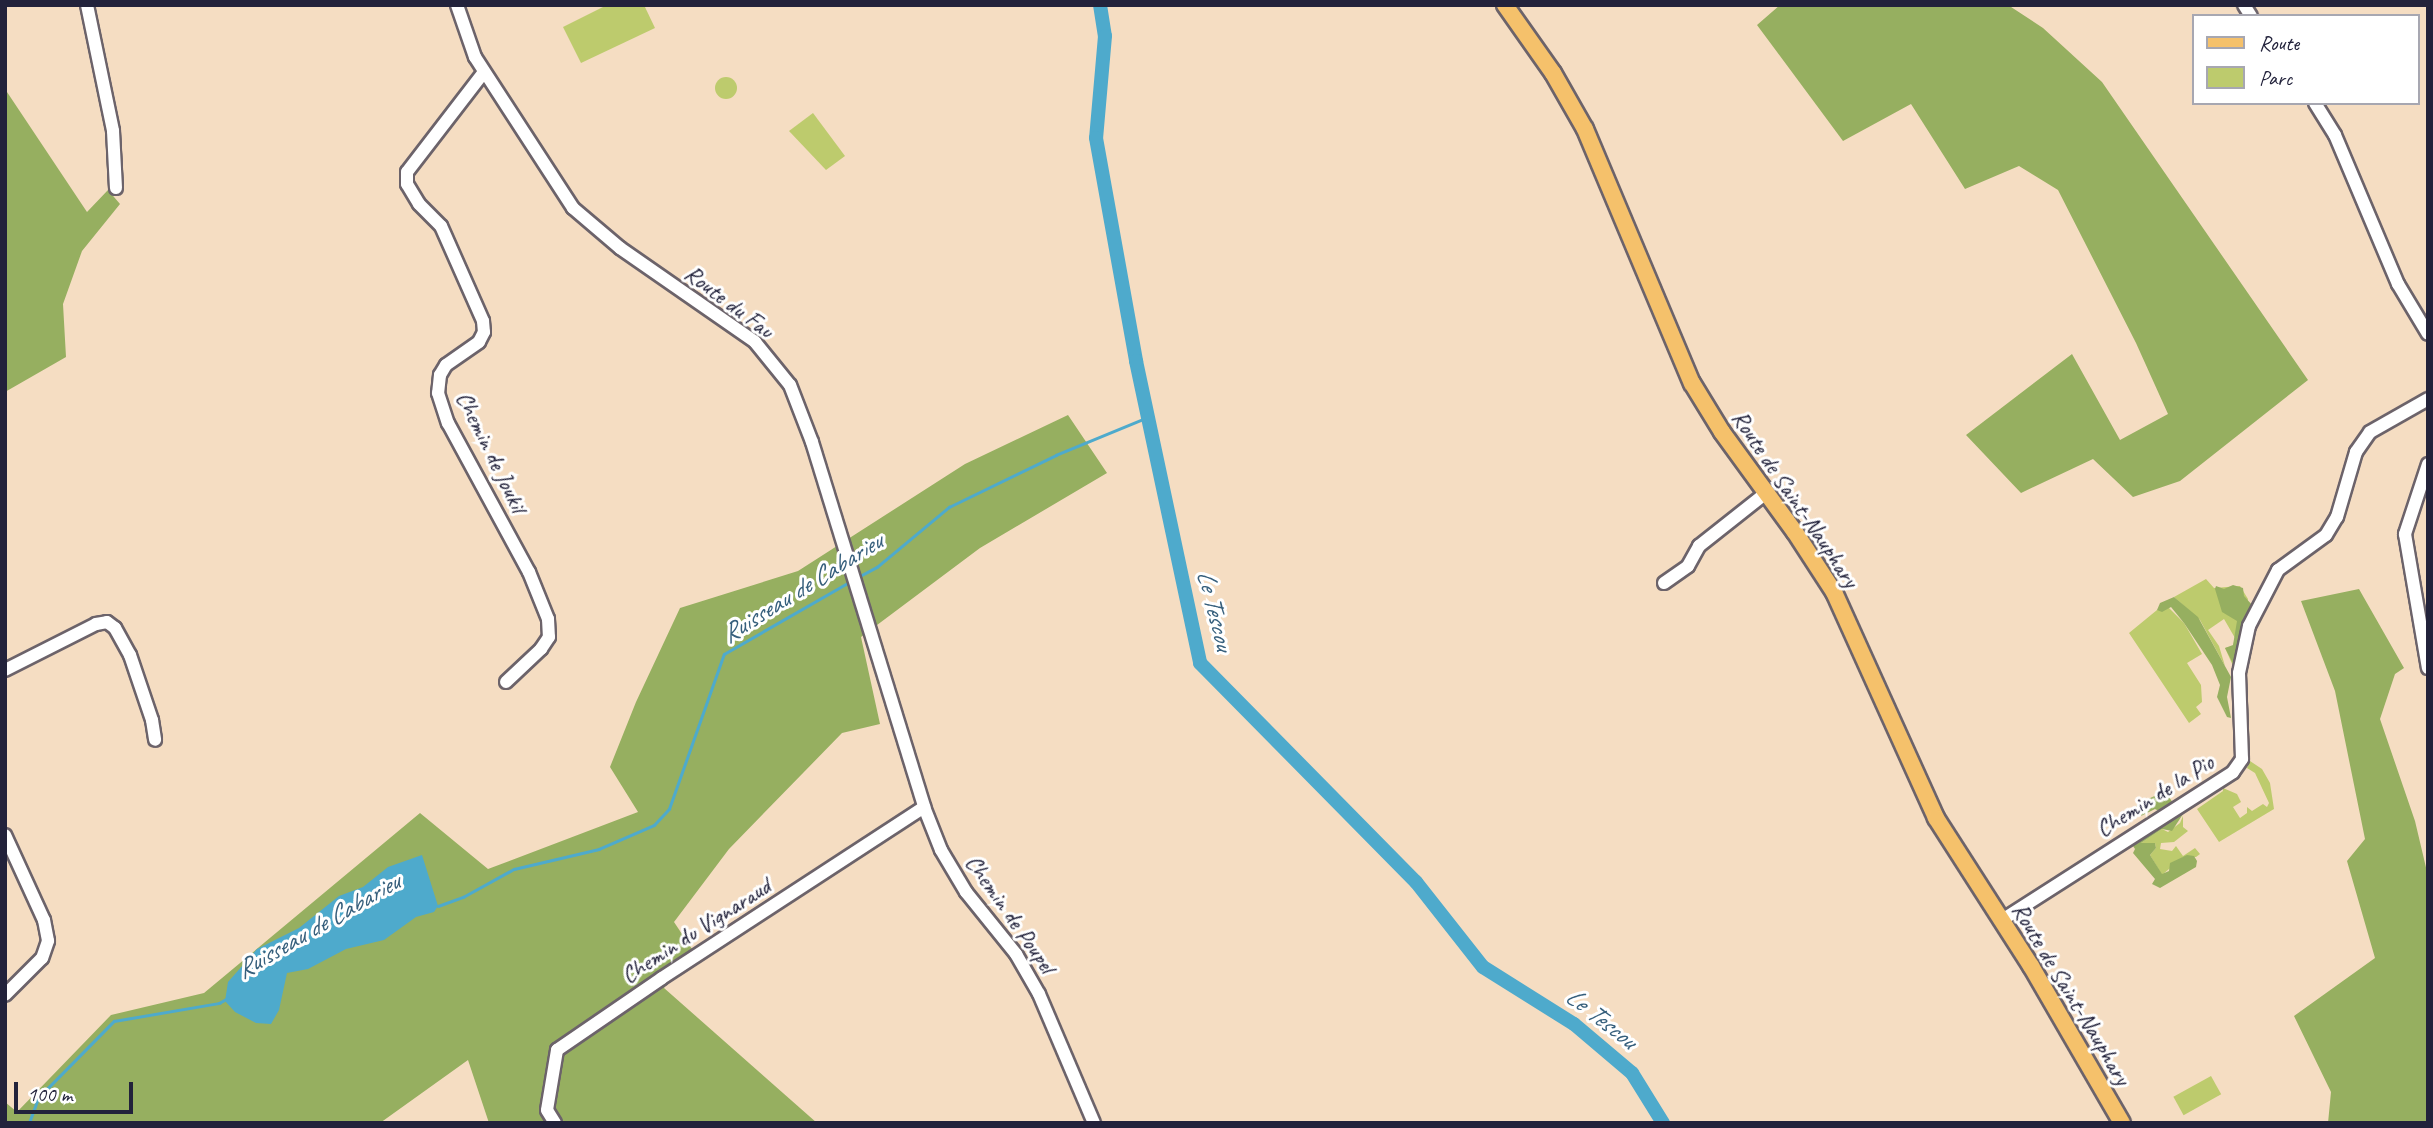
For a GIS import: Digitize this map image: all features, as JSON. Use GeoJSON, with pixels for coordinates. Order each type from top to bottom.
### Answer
{"type":"FeatureCollection","features":[{"type":"Feature","properties":{"kind":"main road","name":"Route de Saint-Nauphary"},"geometry":{"type":"LineString","coordinates":[[1505,5],[1553,73],[1585,128],[1692,383],[1722,432],[1838,600],[1936,818],[2002,920],[2122,1123]]}},
{"type":"Feature","properties":{"kind":"street"},"geometry":{"type":"LineString","coordinates":[[87,5],[113,131],[116,188]]}},
{"type":"Feature","properties":{"kind":"street","name":"Route du Fau"},"geometry":{"type":"LineString","coordinates":[[457,5],[475,57],[573,208],[620,248],[755,342],[790,385],[812,442],[855,578],[923,807]]}},
{"type":"Feature","properties":{"kind":"street","name":"Chemin de Joukil"},"geometry":{"type":"LineString","coordinates":[[484,72],[407,172],[407,184],[419,204],[441,226],[483,321],[484,332],[478,342],[446,365],[440,375],[438,393],[448,423],[529,572],[548,619],[549,637],[541,649],[506,682]]}},
{"type":"Feature","properties":{"kind":"street"},"geometry":{"type":"LineString","coordinates":[[2316,105],[2335,135],[2398,284],[2428,334]]}},
{"type":"Feature","properties":{"kind":"street","name":"Chemin de la Pio"},"geometry":{"type":"LineString","coordinates":[[2002,920],[2233,772],[2242,759],[2239,673],[2249,626],[2278,570],[2326,535],[2337,517],[2356,452],[2370,432],[2428,399]]}},
{"type":"Feature","properties":{"kind":"street"},"geometry":{"type":"LineString","coordinates":[[2428,464],[2405,534],[2407,559],[2428,668]]}},
{"type":"Feature","properties":{"kind":"street"},"geometry":{"type":"LineString","coordinates":[[1664,583],[1688,566],[1699,546],[1766,493]]}},
{"type":"Feature","properties":{"kind":"street"},"geometry":{"type":"LineString","coordinates":[[5,670],[96,624],[107,622],[115,628],[130,655],[152,720],[155,740]]}},
{"type":"Feature","properties":{"kind":"street","name":"Chemin du Vignaraud"},"geometry":{"type":"LineString","coordinates":[[555,1123],[547,1110],[557,1050],[923,807]]}},
{"type":"Feature","properties":{"kind":"street","name":"Chemin de Poupel"},"geometry":{"type":"LineString","coordinates":[[923,807],[941,850],[966,892],[1016,954],[1039,994],[1094,1123]]}},
{"type":"Feature","properties":{"kind":"street"},"geometry":{"type":"LineString","coordinates":[[5,835],[44,920],[48,941],[42,958],[5,995]]}},
{"type":"Feature","properties":{"kind":"green space"},"geometry":{"type":"Polygon","coordinates":[[[607,5],[644,5],[655,28],[581,63],[563,27],[607,5]]]}},
{"type":"Feature","properties":{"kind":"green space"},"geometry":{"type":"Polygon","coordinates":[[[1780,5],[2008,5],[2043,28],[2102,82],[2308,380],[2180,481],[2133,497],[2093,459],[2021,493],[1966,435],[2072,354],[2120,440],[2168,414],[2136,343],[2058,190],[2019,166],[1965,189],[1911,104],[1843,141],[1757,25],[1780,5]]]}},
{"type":"Feature","properties":{"kind":"green space"},"geometry":{"type":"Polygon","coordinates":[[[726,77],[734,80],[737,88],[734,96],[726,99],[718,96],[715,88],[718,80],[726,77]]]}},
{"type":"Feature","properties":{"kind":"green space"},"geometry":{"type":"Polygon","coordinates":[[[5,89],[87,212],[108,190],[120,204],[82,251],[63,304],[66,357],[5,392],[5,89]]]}},
{"type":"Feature","properties":{"kind":"green space"},"geometry":{"type":"Polygon","coordinates":[[[813,113],[845,156],[826,170],[789,131],[813,113]]]}},
{"type":"Feature","properties":{"kind":"green space"},"geometry":{"type":"Polygon","coordinates":[[[1068,415],[1107,473],[980,548],[861,637],[880,724],[842,733],[729,849],[674,922],[692,949],[664,988],[817,1123],[489,1123],[468,1060],[380,1123],[5,1123],[5,1102],[17,1112],[111,1015],[204,993],[420,813],[488,869],[638,812],[610,767],[636,702],[680,608],[798,571],[965,464],[1068,415]]]}},
{"type":"Feature","properties":{"kind":"green space"},"geometry":{"type":"Polygon","coordinates":[[[2206,579],[2214,588],[2240,586],[2248,599],[2234,668],[2225,648],[2233,646],[2235,638],[2224,619],[2208,630],[2219,646],[2225,666],[2200,620],[2174,597],[2206,579]]]}},
{"type":"Feature","properties":{"kind":"green space"},"geometry":{"type":"Polygon","coordinates":[[[2233,585],[2243,588],[2244,596],[2253,606],[2236,669],[2225,648],[2233,645],[2237,621],[2222,612],[2215,589],[2216,586],[2224,589],[2233,585]]]}},
{"type":"Feature","properties":{"kind":"green space"},"geometry":{"type":"Polygon","coordinates":[[[2359,589],[2404,668],[2395,674],[2380,719],[2415,821],[2428,876],[2428,1123],[2328,1123],[2331,1092],[2294,1016],[2375,958],[2347,861],[2365,839],[2335,691],[2301,601],[2359,589]]]}},
{"type":"Feature","properties":{"kind":"green space"},"geometry":{"type":"Polygon","coordinates":[[[2174,597],[2198,617],[2231,677],[2227,697],[2231,718],[2227,717],[2217,697],[2220,685],[2212,665],[2184,623],[2171,607],[2162,612],[2157,610],[2160,603],[2174,597]]]}},
{"type":"Feature","properties":{"kind":"green space"},"geometry":{"type":"Polygon","coordinates":[[[2168,607],[2184,623],[2202,654],[2187,663],[2201,685],[2202,702],[2196,707],[2201,714],[2189,723],[2129,633],[2157,610],[2168,607]]]}},
{"type":"Feature","properties":{"kind":"green space"},"geometry":{"type":"Polygon","coordinates":[[[2250,761],[2262,769],[2270,783],[2274,809],[2219,842],[2197,809],[2223,791],[2223,788],[2237,794],[2241,802],[2233,807],[2240,818],[2247,813],[2247,807],[2252,811],[2263,804],[2267,807],[2269,803],[2255,773],[2247,768],[2250,761]]]}},
{"type":"Feature","properties":{"kind":"green space"},"geometry":{"type":"Polygon","coordinates":[[[2159,794],[2169,797],[2175,806],[2184,810],[2183,814],[2172,831],[2162,829],[2141,843],[2155,843],[2156,848],[2150,855],[2162,874],[2169,871],[2170,863],[2187,855],[2194,856],[2197,861],[2196,867],[2160,888],[2152,884],[2155,879],[2133,853],[2135,849],[2131,843],[2163,813],[2155,809],[2141,816],[2136,810],[2137,804],[2159,794]]]}},
{"type":"Feature","properties":{"kind":"green space"},"geometry":{"type":"Polygon","coordinates":[[[2183,816],[2183,827],[2188,831],[2174,842],[2161,843],[2160,849],[2172,851],[2176,846],[2183,856],[2195,848],[2200,854],[2196,857],[2183,857],[2162,875],[2150,855],[2156,848],[2155,843],[2141,843],[2162,829],[2168,832],[2180,823],[2183,816]]]}},
{"type":"Feature","properties":{"kind":"green space"},"geometry":{"type":"Polygon","coordinates":[[[2211,1076],[2221,1094],[2184,1115],[2173,1097],[2211,1076]]]}},
{"type":"Feature","properties":{"kind":"water"},"geometry":{"type":"Polygon","coordinates":[[[422,855],[438,906],[434,912],[416,917],[384,940],[346,949],[308,969],[287,973],[279,1010],[271,1024],[256,1023],[235,1012],[225,1001],[228,982],[257,949],[299,928],[339,896],[363,887],[388,867],[422,855]]]}},
{"type":"Feature","properties":{"kind":"waterway","name":"Le Tescou"},"geometry":{"type":"LineString","coordinates":[[1100,5],[1105,36],[1096,138],[1136,361],[1200,663],[1416,882],[1483,967],[1574,1024],[1632,1073],[1663,1123]]}},
{"type":"Feature","properties":{"kind":"waterway","name":"Ruisseau de Cabarieu"},"geometry":{"type":"LineString","coordinates":[[858,577],[877,567],[949,507],[1056,455],[1148,417]]}},
{"type":"Feature","properties":{"kind":"waterway","name":"Ruisseau de Cabarieu"},"geometry":{"type":"LineString","coordinates":[[438,906],[463,897],[514,869],[599,849],[654,825],[669,809],[724,654],[849,582]]}},
{"type":"Feature","properties":{"kind":"waterway","name":"Ruisseau de Cabarieu"},"geometry":{"type":"LineString","coordinates":[[29,1123],[38,1098],[114,1021],[219,1003],[228,998]]}}]}
